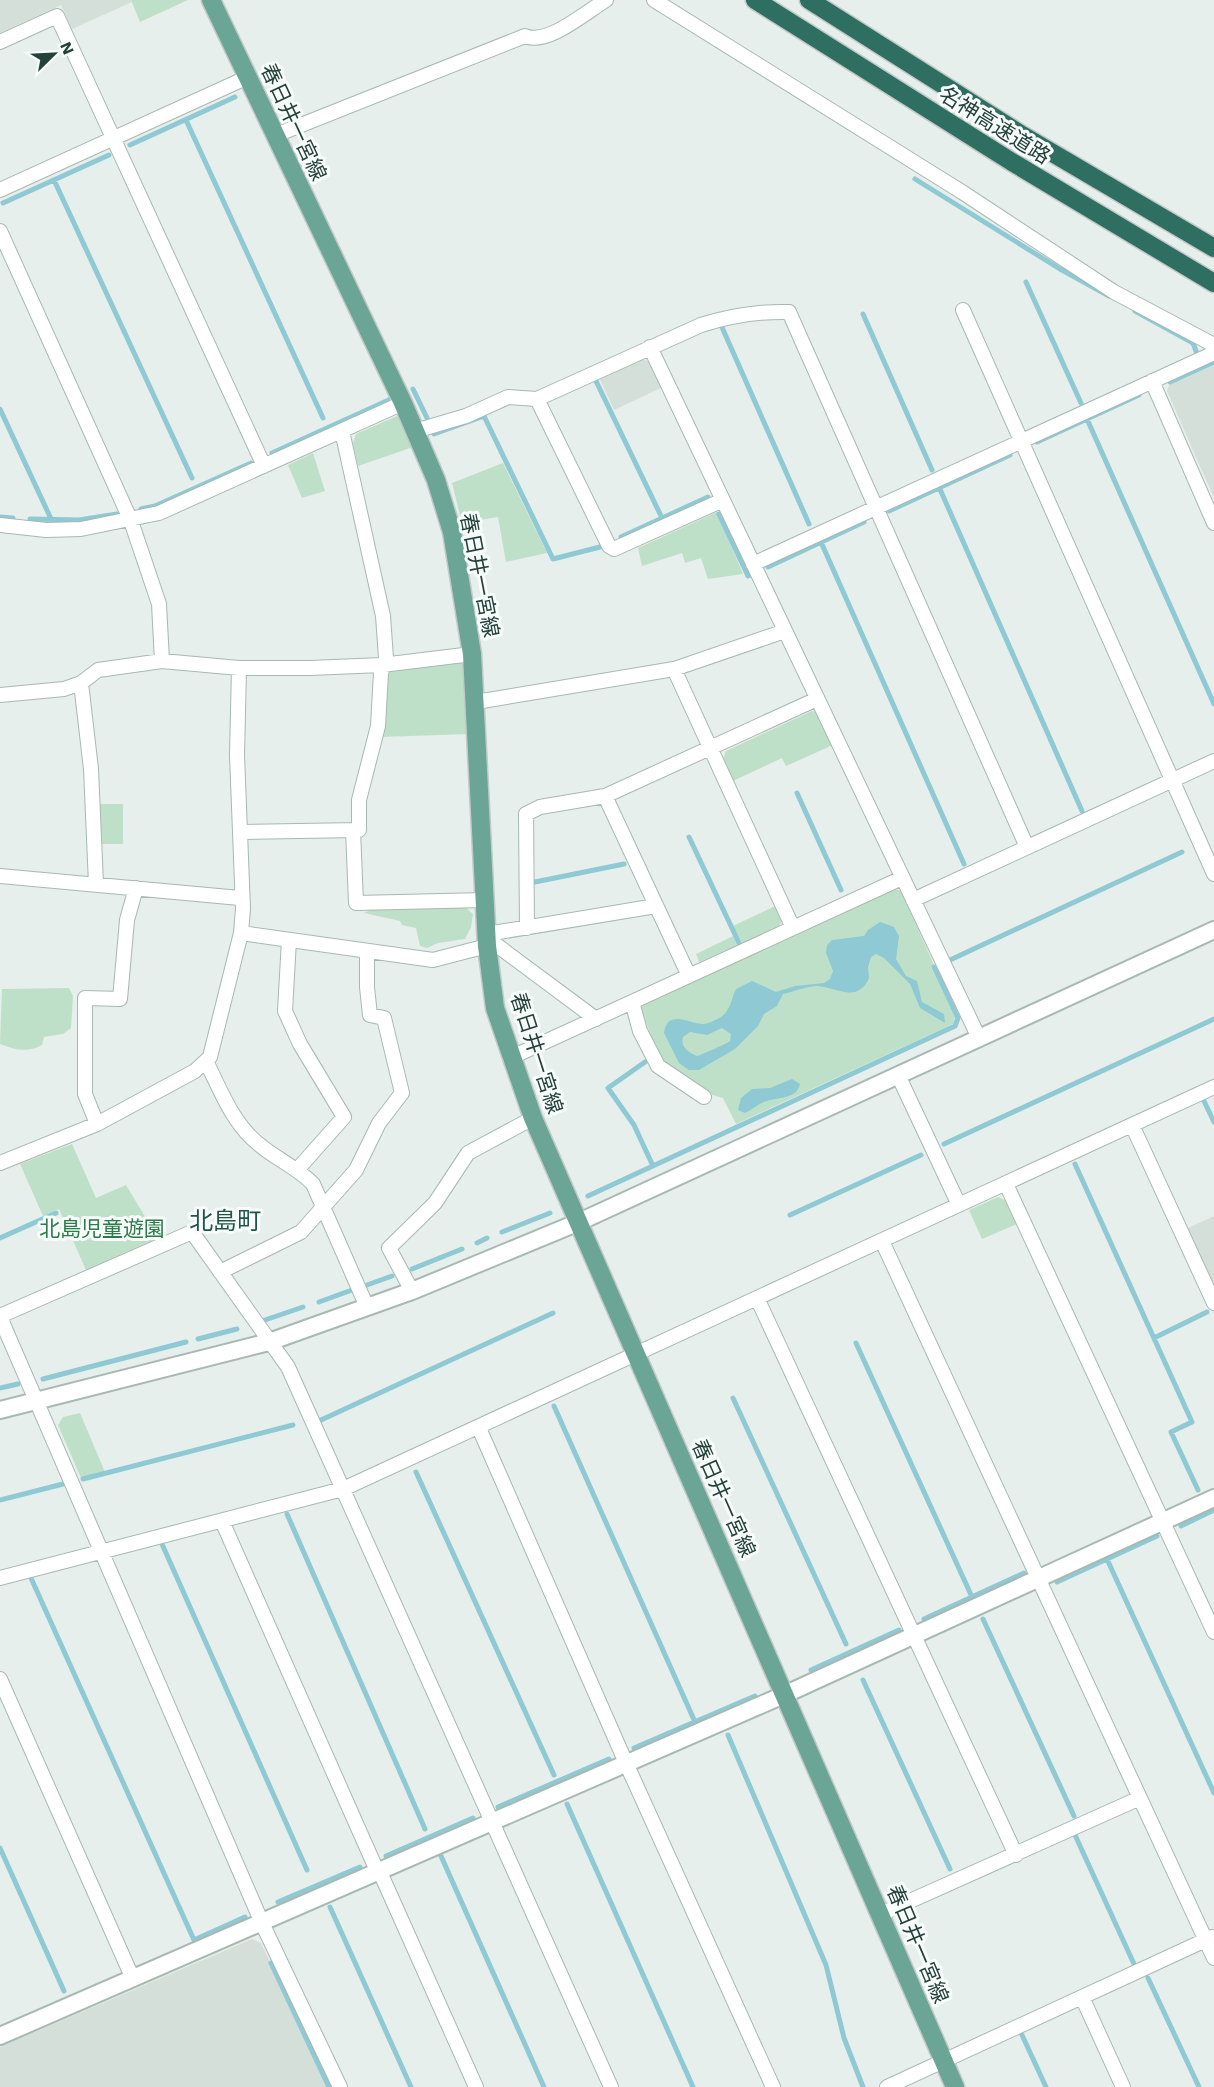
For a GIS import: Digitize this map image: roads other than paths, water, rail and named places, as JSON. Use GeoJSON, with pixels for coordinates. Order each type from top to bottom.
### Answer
{"type":"FeatureCollection","features":[{"type":"Feature","properties":{"kind":"highway","name":"名神高速道路"},"geometry":{"type":"LineString","coordinates":[[755,0],[991,150],[1214,283]]}},
{"type":"Feature","properties":{"kind":"highway","name":"名神高速道路"},"geometry":{"type":"LineString","coordinates":[[809,0],[1022,135],[1214,248]]}},
{"type":"Feature","properties":{"kind":"main road","name":"春日井一宮線"},"geometry":{"type":"LineString","coordinates":[[211,0],[403,404],[436,480],[452,532],[472,654],[487,939],[495,1008],[510,1058],[533,1118],[786,1694],[955,2087]]}},
{"type":"Feature","properties":{"kind":"street"},"geometry":{"type":"LineString","coordinates":[[276,135],[525,36],[532,39],[548,37],[606,0]]}},
{"type":"Feature","properties":{"kind":"street"},"geometry":{"type":"LineString","coordinates":[[654,0],[962,192],[1114,292],[1214,345]]}},
{"type":"Feature","properties":{"kind":"street"},"geometry":{"type":"LineString","coordinates":[[0,42],[57,16],[264,466]]}},
{"type":"Feature","properties":{"kind":"street"},"geometry":{"type":"LineString","coordinates":[[0,190],[248,77]]}},
{"type":"Feature","properties":{"kind":"street"},"geometry":{"type":"LineString","coordinates":[[0,231],[131,520],[159,604],[162,661]]}},
{"type":"Feature","properties":{"kind":"street"},"geometry":{"type":"LineString","coordinates":[[963,310],[1214,874]]}},
{"type":"Feature","properties":{"kind":"street"},"geometry":{"type":"LineString","coordinates":[[415,431],[466,416],[508,398],[537,399],[650,347],[723,318],[766,311],[789,312],[1027,847]]}},
{"type":"Feature","properties":{"kind":"street"},"geometry":{"type":"LineString","coordinates":[[650,347],[979,1038]]}},
{"type":"Feature","properties":{"kind":"street"},"geometry":{"type":"LineString","coordinates":[[753,564],[1214,353]]}},
{"type":"Feature","properties":{"kind":"street"},"geometry":{"type":"LineString","coordinates":[[1152,381],[1214,523]]}},
{"type":"Feature","properties":{"kind":"street"},"geometry":{"type":"LineString","coordinates":[[537,399],[609,546],[614,549],[723,500]]}},
{"type":"Feature","properties":{"kind":"street"},"geometry":{"type":"LineString","coordinates":[[0,525],[46,530],[81,529],[159,513],[403,404]]}},
{"type":"Feature","properties":{"kind":"street"},"geometry":{"type":"LineString","coordinates":[[240,832],[359,830],[359,800],[378,726],[382,665],[386,658],[383,616],[342,431]]}},
{"type":"Feature","properties":{"kind":"street"},"geometry":{"type":"LineString","coordinates":[[476,702],[674,669],[785,631]]}},
{"type":"Feature","properties":{"kind":"street"},"geometry":{"type":"LineString","coordinates":[[0,695],[64,689],[81,683],[98,670],[162,661],[239,668],[382,665],[472,654]]}},
{"type":"Feature","properties":{"kind":"street"},"geometry":{"type":"LineString","coordinates":[[0,1163],[97,1124],[195,1071],[210,1057],[241,933],[243,909],[240,898],[237,755],[239,668]]}},
{"type":"Feature","properties":{"kind":"street"},"geometry":{"type":"LineString","coordinates":[[674,669],[793,928]]}},
{"type":"Feature","properties":{"kind":"street"},"geometry":{"type":"LineString","coordinates":[[81,683],[91,769],[96,884]]}},
{"type":"Feature","properties":{"kind":"street"},"geometry":{"type":"LineString","coordinates":[[527,928],[526,814],[540,807],[605,796],[817,699]]}},
{"type":"Feature","properties":{"kind":"street"},"geometry":{"type":"LineString","coordinates":[[913,900],[1214,760]]}},
{"type":"Feature","properties":{"kind":"street"},"geometry":{"type":"LineString","coordinates":[[605,796],[689,976]]}},
{"type":"Feature","properties":{"kind":"street"},"geometry":{"type":"LineString","coordinates":[[353,830],[356,903],[486,900]]}},
{"type":"Feature","properties":{"kind":"street"},"geometry":{"type":"LineString","coordinates":[[0,876],[240,898]]}},
{"type":"Feature","properties":{"kind":"street"},"geometry":{"type":"LineString","coordinates":[[510,1058],[903,878]]}},
{"type":"Feature","properties":{"kind":"street"},"geometry":{"type":"LineString","coordinates":[[97,1124],[85,1094],[85,998],[120,999],[127,920],[136,888]]}},
{"type":"Feature","properties":{"kind":"street"},"geometry":{"type":"LineString","coordinates":[[241,933],[433,960],[487,939],[527,928],[656,906]]}},
{"type":"Feature","properties":{"kind":"street"},"geometry":{"type":"LineString","coordinates":[[0,1410],[269,1342],[412,1291],[579,1222],[1214,930]]}},
{"type":"Feature","properties":{"kind":"street"},"geometry":{"type":"LineString","coordinates":[[487,939],[596,1019]]}},
{"type":"Feature","properties":{"kind":"street"},"geometry":{"type":"LineString","coordinates":[[289,940],[285,1011],[300,1044],[344,1117],[297,1170]]}},
{"type":"Feature","properties":{"kind":"street"},"geometry":{"type":"LineString","coordinates":[[220,1272],[301,1232],[356,1170],[379,1123],[402,1093],[384,1018],[370,1015],[367,951]]}},
{"type":"Feature","properties":{"kind":"street"},"geometry":{"type":"LineString","coordinates":[[632,1002],[640,1031],[658,1066],[704,1097]]}},
{"type":"Feature","properties":{"kind":"street"},"geometry":{"type":"LineString","coordinates":[[206,1061],[234,1117],[260,1145],[297,1170],[313,1185],[367,1307]]}},
{"type":"Feature","properties":{"kind":"street"},"geometry":{"type":"LineString","coordinates":[[898,1075],[959,1205]]}},
{"type":"Feature","properties":{"kind":"street"},"geometry":{"type":"LineString","coordinates":[[0,1578],[343,1489],[1214,1087]]}},
{"type":"Feature","properties":{"kind":"street"},"geometry":{"type":"LineString","coordinates":[[412,1291],[389,1248],[435,1203],[468,1153],[533,1118]]}},
{"type":"Feature","properties":{"kind":"street"},"geometry":{"type":"LineString","coordinates":[[1132,1125],[1214,1303]]}},
{"type":"Feature","properties":{"kind":"street"},"geometry":{"type":"LineString","coordinates":[[1006,1184],[1214,1632]]}},
{"type":"Feature","properties":{"kind":"street"},"geometry":{"type":"LineString","coordinates":[[340,2087],[262,1923],[0,1316],[192,1232],[288,1367],[611,2087]]}},
{"type":"Feature","properties":{"kind":"street"},"geometry":{"type":"LineString","coordinates":[[882,1241],[1140,1798],[1210,1938],[1214,1958]]}},
{"type":"Feature","properties":{"kind":"street"},"geometry":{"type":"LineString","coordinates":[[757,1298],[1016,1855]]}},
{"type":"Feature","properties":{"kind":"street"},"geometry":{"type":"LineString","coordinates":[[479,1428],[626,1763],[773,2087]]}},
{"type":"Feature","properties":{"kind":"street"},"geometry":{"type":"LineString","coordinates":[[0,2036],[786,1694],[1214,1498]]}},
{"type":"Feature","properties":{"kind":"street"},"geometry":{"type":"LineString","coordinates":[[222,1521],[476,2087]]}},
{"type":"Feature","properties":{"kind":"street"},"geometry":{"type":"LineString","coordinates":[[0,1679],[133,1979]]}},
{"type":"Feature","properties":{"kind":"street"},"geometry":{"type":"LineString","coordinates":[[881,1914],[1140,1798]]}},
{"type":"Feature","properties":{"kind":"street"},"geometry":{"type":"LineString","coordinates":[[887,2087],[1210,1938]]}},
{"type":"Feature","properties":{"kind":"street"},"geometry":{"type":"LineString","coordinates":[[1082,1997],[1123,2087]]}},
{"type":"Feature","properties":{"kind":"water"},"geometry":{"type":"Polygon","coordinates":[[[880,922],[894,927],[899,936],[896,959],[906,976],[917,981],[922,1002],[944,1014],[945,1023],[920,1008],[910,984],[884,958],[876,954],[871,957],[868,967],[869,978],[859,990],[846,992],[817,986],[783,994],[777,1006],[764,1014],[758,1026],[735,1049],[699,1070],[689,1070],[679,1063],[664,1033],[670,1021],[680,1019],[703,1024],[714,1021],[727,1011],[736,989],[752,981],[776,992],[795,986],[824,983],[830,979],[833,971],[826,953],[827,945],[832,940],[864,936],[868,930],[880,922]],[[722,1028],[707,1035],[690,1032],[683,1037],[682,1041],[688,1051],[697,1056],[730,1041],[731,1034],[722,1028]]]}},
{"type":"Feature","properties":{"kind":"water"},"geometry":{"type":"Polygon","coordinates":[[[792,1079],[800,1084],[791,1095],[764,1102],[745,1113],[738,1110],[741,1098],[752,1089],[770,1088],[792,1079]]]}},
{"type":"Feature","properties":{"kind":"waterway"},"geometry":{"type":"LineString","coordinates":[[130,145],[235,97]]}},
{"type":"Feature","properties":{"kind":"waterway"},"geometry":{"type":"LineString","coordinates":[[186,120],[323,418]]}},
{"type":"Feature","properties":{"kind":"waterway"},"geometry":{"type":"LineString","coordinates":[[3,203],[109,155]]}},
{"type":"Feature","properties":{"kind":"waterway"},"geometry":{"type":"LineString","coordinates":[[915,179],[1060,269],[1109,296]]}},
{"type":"Feature","properties":{"kind":"waterway"},"geometry":{"type":"LineString","coordinates":[[54,180],[192,478]]}},
{"type":"Feature","properties":{"kind":"waterway"},"geometry":{"type":"LineString","coordinates":[[1026,282],[1081,403]]}},
{"type":"Feature","properties":{"kind":"waterway"},"geometry":{"type":"LineString","coordinates":[[1135,311],[1193,343],[1196,351]]}},
{"type":"Feature","properties":{"kind":"waterway"},"geometry":{"type":"LineString","coordinates":[[863,314],[932,470]]}},
{"type":"Feature","properties":{"kind":"waterway"},"geometry":{"type":"LineString","coordinates":[[721,325],[809,524]]}},
{"type":"Feature","properties":{"kind":"waterway"},"geometry":{"type":"LineString","coordinates":[[1170,382],[1214,362]]}},
{"type":"Feature","properties":{"kind":"waterway"},"geometry":{"type":"LineString","coordinates":[[595,379],[662,518]]}},
{"type":"Feature","properties":{"kind":"waterway"},"geometry":{"type":"LineString","coordinates":[[413,389],[427,418]]}},
{"type":"Feature","properties":{"kind":"waterway"},"geometry":{"type":"LineString","coordinates":[[1037,442],[1139,395]]}},
{"type":"Feature","properties":{"kind":"waterway"},"geometry":{"type":"LineString","coordinates":[[272,453],[391,399]]}},
{"type":"Feature","properties":{"kind":"waterway"},"geometry":{"type":"LineString","coordinates":[[0,409],[52,521]]}},
{"type":"Feature","properties":{"kind":"waterway"},"geometry":{"type":"LineString","coordinates":[[434,434],[484,416],[553,559],[600,547]]}},
{"type":"Feature","properties":{"kind":"waterway"},"geometry":{"type":"LineString","coordinates":[[1087,419],[1214,704]]}},
{"type":"Feature","properties":{"kind":"waterway"},"geometry":{"type":"LineString","coordinates":[[889,511],[1010,455]]}},
{"type":"Feature","properties":{"kind":"waterway"},"geometry":{"type":"LineString","coordinates":[[141,509],[155,506],[251,463]]}},
{"type":"Feature","properties":{"kind":"waterway"},"geometry":{"type":"LineString","coordinates":[[939,487],[1082,811]]}},
{"type":"Feature","properties":{"kind":"waterway"},"geometry":{"type":"LineString","coordinates":[[621,537],[708,497]]}},
{"type":"Feature","properties":{"kind":"waterway"},"geometry":{"type":"LineString","coordinates":[[30,519],[79,520],[117,514]]}},
{"type":"Feature","properties":{"kind":"waterway"},"geometry":{"type":"LineString","coordinates":[[719,514],[748,576],[751,575]]}},
{"type":"Feature","properties":{"kind":"waterway"},"geometry":{"type":"LineString","coordinates":[[0,517],[13,518]]}},
{"type":"Feature","properties":{"kind":"waterway"},"geometry":{"type":"LineString","coordinates":[[768,567],[864,522]]}},
{"type":"Feature","properties":{"kind":"waterway"},"geometry":{"type":"LineString","coordinates":[[821,542],[964,864]]}},
{"type":"Feature","properties":{"kind":"waterway"},"geometry":{"type":"LineString","coordinates":[[797,793],[841,890]]}},
{"type":"Feature","properties":{"kind":"waterway"},"geometry":{"type":"LineString","coordinates":[[689,837],[739,943]]}},
{"type":"Feature","properties":{"kind":"waterway"},"geometry":{"type":"LineString","coordinates":[[950,960],[1182,852]]}},
{"type":"Feature","properties":{"kind":"waterway"},"geometry":{"type":"LineString","coordinates":[[535,882],[624,864]]}},
{"type":"Feature","properties":{"kind":"waterway"},"geometry":{"type":"LineString","coordinates":[[588,1196],[955,1026],[958,1018],[934,967]]}},
{"type":"Feature","properties":{"kind":"waterway"},"geometry":{"type":"LineString","coordinates":[[944,1144],[1214,1019]]}},
{"type":"Feature","properties":{"kind":"waterway"},"geometry":{"type":"LineString","coordinates":[[645,1062],[608,1088],[634,1125],[653,1166]]}},
{"type":"Feature","properties":{"kind":"waterway"},"geometry":{"type":"LineString","coordinates":[[1204,1101],[1214,1122]]}},
{"type":"Feature","properties":{"kind":"waterway"},"geometry":{"type":"LineString","coordinates":[[790,1215],[921,1155]]}},
{"type":"Feature","properties":{"kind":"waterway"},"geometry":{"type":"LineString","coordinates":[[1075,1164],[1192,1422],[1171,1432],[1198,1490]]}},
{"type":"Feature","properties":{"kind":"waterway"},"geometry":{"type":"LineString","coordinates":[[0,1238],[56,1213]]}},
{"type":"Feature","properties":{"kind":"waterway"},"geometry":{"type":"LineString","coordinates":[[502,1232],[550,1213]]}},
{"type":"Feature","properties":{"kind":"waterway"},"geometry":{"type":"LineString","coordinates":[[477,1243],[487,1238]]}},
{"type":"Feature","properties":{"kind":"waterway"},"geometry":{"type":"LineString","coordinates":[[412,1269],[462,1249]]}},
{"type":"Feature","properties":{"kind":"waterway"},"geometry":{"type":"LineString","coordinates":[[367,1285],[392,1276]]}},
{"type":"Feature","properties":{"kind":"waterway"},"geometry":{"type":"LineString","coordinates":[[319,1302],[352,1290]]}},
{"type":"Feature","properties":{"kind":"waterway"},"geometry":{"type":"LineString","coordinates":[[265,1320],[303,1307]]}},
{"type":"Feature","properties":{"kind":"waterway"},"geometry":{"type":"LineString","coordinates":[[1154,1338],[1207,1312]]}},
{"type":"Feature","properties":{"kind":"waterway"},"geometry":{"type":"LineString","coordinates":[[321,1420],[553,1313]]}},
{"type":"Feature","properties":{"kind":"waterway"},"geometry":{"type":"LineString","coordinates":[[198,1339],[237,1329]]}},
{"type":"Feature","properties":{"kind":"waterway"},"geometry":{"type":"LineString","coordinates":[[43,1379],[186,1342]]}},
{"type":"Feature","properties":{"kind":"waterway"},"geometry":{"type":"LineString","coordinates":[[856,1343],[972,1597]]}},
{"type":"Feature","properties":{"kind":"waterway"},"geometry":{"type":"LineString","coordinates":[[0,1388],[18,1384]]}},
{"type":"Feature","properties":{"kind":"waterway"},"geometry":{"type":"LineString","coordinates":[[733,1398],[846,1644]]}},
{"type":"Feature","properties":{"kind":"waterway"},"geometry":{"type":"LineString","coordinates":[[554,1406],[695,1722]]}},
{"type":"Feature","properties":{"kind":"waterway"},"geometry":{"type":"LineString","coordinates":[[83,1479],[293,1425]]}},
{"type":"Feature","properties":{"kind":"waterway"},"geometry":{"type":"LineString","coordinates":[[416,1472],[554,1775]]}},
{"type":"Feature","properties":{"kind":"waterway"},"geometry":{"type":"LineString","coordinates":[[0,1500],[63,1484]]}},
{"type":"Feature","properties":{"kind":"waterway"},"geometry":{"type":"LineString","coordinates":[[1181,1526],[1214,1510]]}},
{"type":"Feature","properties":{"kind":"waterway"},"geometry":{"type":"LineString","coordinates":[[287,1514],[425,1829]]}},
{"type":"Feature","properties":{"kind":"waterway"},"geometry":{"type":"LineString","coordinates":[[1057,1582],[1157,1536]]}},
{"type":"Feature","properties":{"kind":"waterway"},"geometry":{"type":"LineString","coordinates":[[162,1544],[307,1870]]}},
{"type":"Feature","properties":{"kind":"waterway"},"geometry":{"type":"LineString","coordinates":[[1107,1559],[1214,1793]]}},
{"type":"Feature","properties":{"kind":"waterway"},"geometry":{"type":"LineString","coordinates":[[924,1619],[1024,1573]]}},
{"type":"Feature","properties":{"kind":"waterway"},"geometry":{"type":"LineString","coordinates":[[31,1578],[194,1940],[245,1917]]}},
{"type":"Feature","properties":{"kind":"waterway"},"geometry":{"type":"LineString","coordinates":[[983,1619],[1074,1816]]}},
{"type":"Feature","properties":{"kind":"waterway"},"geometry":{"type":"LineString","coordinates":[[811,1670],[899,1630]]}},
{"type":"Feature","properties":{"kind":"waterway"},"geometry":{"type":"LineString","coordinates":[[863,1680],[950,1869]]}},
{"type":"Feature","properties":{"kind":"waterway"},"geometry":{"type":"LineString","coordinates":[[634,1748],[755,1696]]}},
{"type":"Feature","properties":{"kind":"waterway"},"geometry":{"type":"LineString","coordinates":[[728,1735],[826,1965],[844,2038],[863,2087]]}},
{"type":"Feature","properties":{"kind":"waterway"},"geometry":{"type":"LineString","coordinates":[[498,1807],[609,1759]]}},
{"type":"Feature","properties":{"kind":"waterway"},"geometry":{"type":"LineString","coordinates":[[567,1804],[693,2087]]}},
{"type":"Feature","properties":{"kind":"waterway"},"geometry":{"type":"LineString","coordinates":[[386,1856],[473,1818]]}},
{"type":"Feature","properties":{"kind":"waterway"},"geometry":{"type":"LineString","coordinates":[[1075,1835],[1134,1964]]}},
{"type":"Feature","properties":{"kind":"waterway"},"geometry":{"type":"LineString","coordinates":[[0,1848],[64,1991]]}},
{"type":"Feature","properties":{"kind":"waterway"},"geometry":{"type":"LineString","coordinates":[[441,1856],[544,2087]]}},
{"type":"Feature","properties":{"kind":"waterway"},"geometry":{"type":"LineString","coordinates":[[278,1902],[360,1867]]}},
{"type":"Feature","properties":{"kind":"waterway"},"geometry":{"type":"LineString","coordinates":[[330,1907],[411,2087]]}},
{"type":"Feature","properties":{"kind":"waterway"},"geometry":{"type":"LineString","coordinates":[[271,1963],[329,2087]]}},
{"type":"Feature","properties":{"kind":"waterway"},"geometry":{"type":"LineString","coordinates":[[1148,1978],[1199,2087]]}},
{"type":"Feature","properties":{"kind":"waterway"},"geometry":{"type":"LineString","coordinates":[[1022,2035],[1046,2087]]}},
{"type":"Feature","properties":{"kind":"district","name":"北島町"},"geometry":{"type":"Point","coordinates":[225,1221]}},
{"type":"Feature","properties":{"kind":"park label","name":"北島児童遊園"},"geometry":{"type":"Point","coordinates":[102,1228]}}]}
